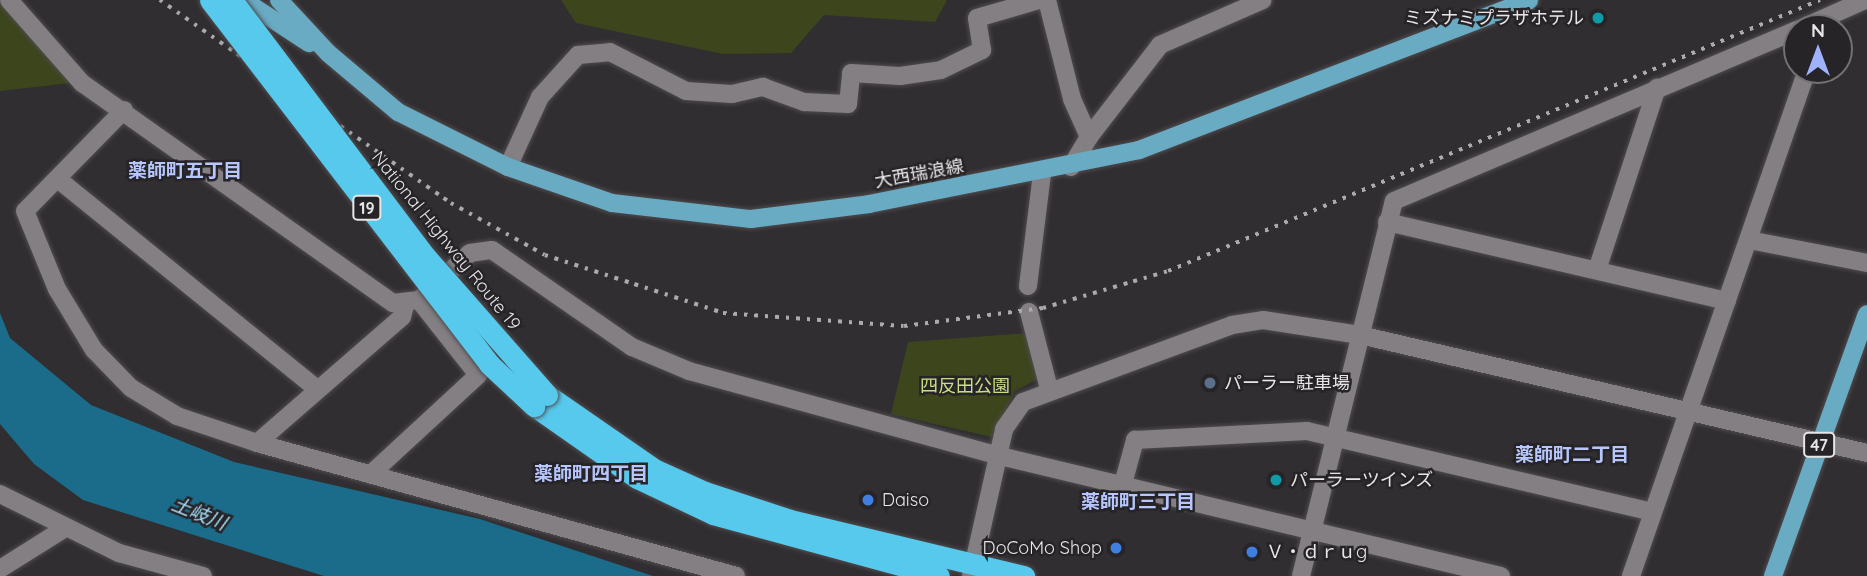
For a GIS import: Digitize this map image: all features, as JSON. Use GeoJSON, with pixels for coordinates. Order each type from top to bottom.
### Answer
{"type":"FeatureCollection","features":[{"type":"Feature","properties":{"kind":"highway","name":"National Highway Route 19"},"geometry":{"type":"LineString","coordinates":[[210,0],[489,364],[541,401],[637,478],[713,514],[939,576]]}},
{"type":"Feature","properties":{"kind":"highway","name":"National Highway Route 19"},"geometry":{"type":"LineString","coordinates":[[232,0],[425,256],[541,401],[654,469],[705,492],[790,520],[972,570],[1024,576]]}},
{"type":"Feature","properties":{"kind":"main road"},"geometry":{"type":"LineString","coordinates":[[243,0],[328,53]]}},
{"type":"Feature","properties":{"kind":"main road"},"geometry":{"type":"LineString","coordinates":[[279,0],[328,53]]}},
{"type":"Feature","properties":{"kind":"main road","name":"大西瑞浪線"},"geometry":{"type":"LineString","coordinates":[[328,53],[398,111],[508,167],[612,203],[751,219],[1042,173],[1139,150],[1528,0]]}},
{"type":"Feature","properties":{"kind":"main road","name":"47"},"geometry":{"type":"LineString","coordinates":[[1773,576],[1867,314]]}},
{"type":"Feature","properties":{"kind":"street"},"geometry":{"type":"LineString","coordinates":[[9,0],[82,83],[412,303],[478,375],[373,472]]}},
{"type":"Feature","properties":{"kind":"street"},"geometry":{"type":"LineString","coordinates":[[508,167],[541,97],[578,55],[610,52],[686,91],[732,94],[764,87],[804,102],[848,104],[850,73],[900,76],[941,69],[982,50],[977,18],[1039,0]]}},
{"type":"Feature","properties":{"kind":"street"},"geometry":{"type":"LineString","coordinates":[[1047,0],[1072,99],[1089,137]]}},
{"type":"Feature","properties":{"kind":"street"},"geometry":{"type":"LineString","coordinates":[[1071,167],[1089,137],[1160,45],[1263,0]]}},
{"type":"Feature","properties":{"kind":"street"},"geometry":{"type":"LineString","coordinates":[[1840,14],[1865,0]]}},
{"type":"Feature","properties":{"kind":"street"},"geometry":{"type":"LineString","coordinates":[[1301,576],[1394,201],[1783,36]]}},
{"type":"Feature","properties":{"kind":"street"},"geometry":{"type":"LineString","coordinates":[[1631,576],[1802,84]]}},
{"type":"Feature","properties":{"kind":"street"},"geometry":{"type":"LineString","coordinates":[[1597,270],[1657,88]]}},
{"type":"Feature","properties":{"kind":"street"},"geometry":{"type":"LineString","coordinates":[[124,110],[59,180],[25,211],[57,289],[94,350],[131,388],[177,416],[257,443],[373,472],[736,576]]}},
{"type":"Feature","properties":{"kind":"street"},"geometry":{"type":"LineString","coordinates":[[1028,286],[1042,173]]}},
{"type":"Feature","properties":{"kind":"street"},"geometry":{"type":"LineString","coordinates":[[59,180],[317,389]]}},
{"type":"Feature","properties":{"kind":"street"},"geometry":{"type":"LineString","coordinates":[[1387,222],[1727,301]]}},
{"type":"Feature","properties":{"kind":"street"},"geometry":{"type":"LineString","coordinates":[[1749,240],[1867,263]]}},
{"type":"Feature","properties":{"kind":"street"},"geometry":{"type":"LineString","coordinates":[[257,443],[402,317],[412,303],[470,253],[492,250],[656,360],[1000,456],[1501,576]]}},
{"type":"Feature","properties":{"kind":"street"},"geometry":{"type":"LineString","coordinates":[[1029,312],[1049,389]]}},
{"type":"Feature","properties":{"kind":"street"},"geometry":{"type":"LineString","coordinates":[[972,570],[1000,456],[1014,412],[1049,389],[1232,325],[1294,322],[1360,335],[1867,453]]}},
{"type":"Feature","properties":{"kind":"street"},"geometry":{"type":"LineString","coordinates":[[1123,484],[1135,440],[1307,431],[1653,512]]}},
{"type":"Feature","properties":{"kind":"street"},"geometry":{"type":"LineString","coordinates":[[0,494],[62,530],[119,554],[203,576]]}},
{"type":"Feature","properties":{"kind":"street"},"geometry":{"type":"LineString","coordinates":[[7,570],[62,530]]}},
{"type":"Feature","properties":{"kind":"green space"},"geometry":{"type":"Polygon","coordinates":[[[561,0],[947,0],[935,22],[824,15],[791,53],[723,54],[576,23],[561,0]]]}},
{"type":"Feature","properties":{"kind":"green space"},"geometry":{"type":"Polygon","coordinates":[[[0,2],[71,83],[0,91],[0,2]]]}},
{"type":"Feature","properties":{"kind":"green space","name":"四反田公園"},"geometry":{"type":"Polygon","coordinates":[[[1028,333],[1042,377],[1015,391],[992,437],[891,414],[908,342],[1028,333]]]}},
{"type":"Feature","properties":{"kind":"water","name":"土岐川"},"geometry":{"type":"Polygon","coordinates":[[[0,313],[10,338],[91,405],[234,462],[480,519],[653,576],[324,576],[83,500],[34,464],[0,424],[0,313]]]}},
{"type":"Feature","properties":{"kind":"railway"},"geometry":{"type":"LineString","coordinates":[[160,0],[451,203],[545,255],[723,313],[904,326],[1043,308],[1168,271],[1820,0]]}},
{"type":"Feature","properties":{"kind":"place","name":"ミズナミプラザホテル"},"geometry":{"type":"Point","coordinates":[1598,18]}},
{"type":"Feature","properties":{"kind":"place","name":"パーラー駐車場"},"geometry":{"type":"Point","coordinates":[1210,383]}},
{"type":"Feature","properties":{"kind":"place","name":"パーラーツインズ"},"geometry":{"type":"Point","coordinates":[1276,480]}},
{"type":"Feature","properties":{"kind":"place","name":"Daiso"},"geometry":{"type":"Point","coordinates":[868,500]}},
{"type":"Feature","properties":{"kind":"place","name":"DoCoMo Shop"},"geometry":{"type":"Point","coordinates":[1116,548]}},
{"type":"Feature","properties":{"kind":"place","name":"Ｖ・ｄｒｕg"},"geometry":{"type":"Point","coordinates":[1252,552]}},
{"type":"Feature","properties":{"kind":"district","name":"薬師町五丁目"},"geometry":{"type":"Point","coordinates":[185,171]}},
{"type":"Feature","properties":{"kind":"district","name":"薬師町二丁目"},"geometry":{"type":"Point","coordinates":[1572,455]}},
{"type":"Feature","properties":{"kind":"district","name":"薬師町四丁目"},"geometry":{"type":"Point","coordinates":[591,474]}},
{"type":"Feature","properties":{"kind":"district","name":"薬師町三丁目"},"geometry":{"type":"Point","coordinates":[1138,502]}}]}
